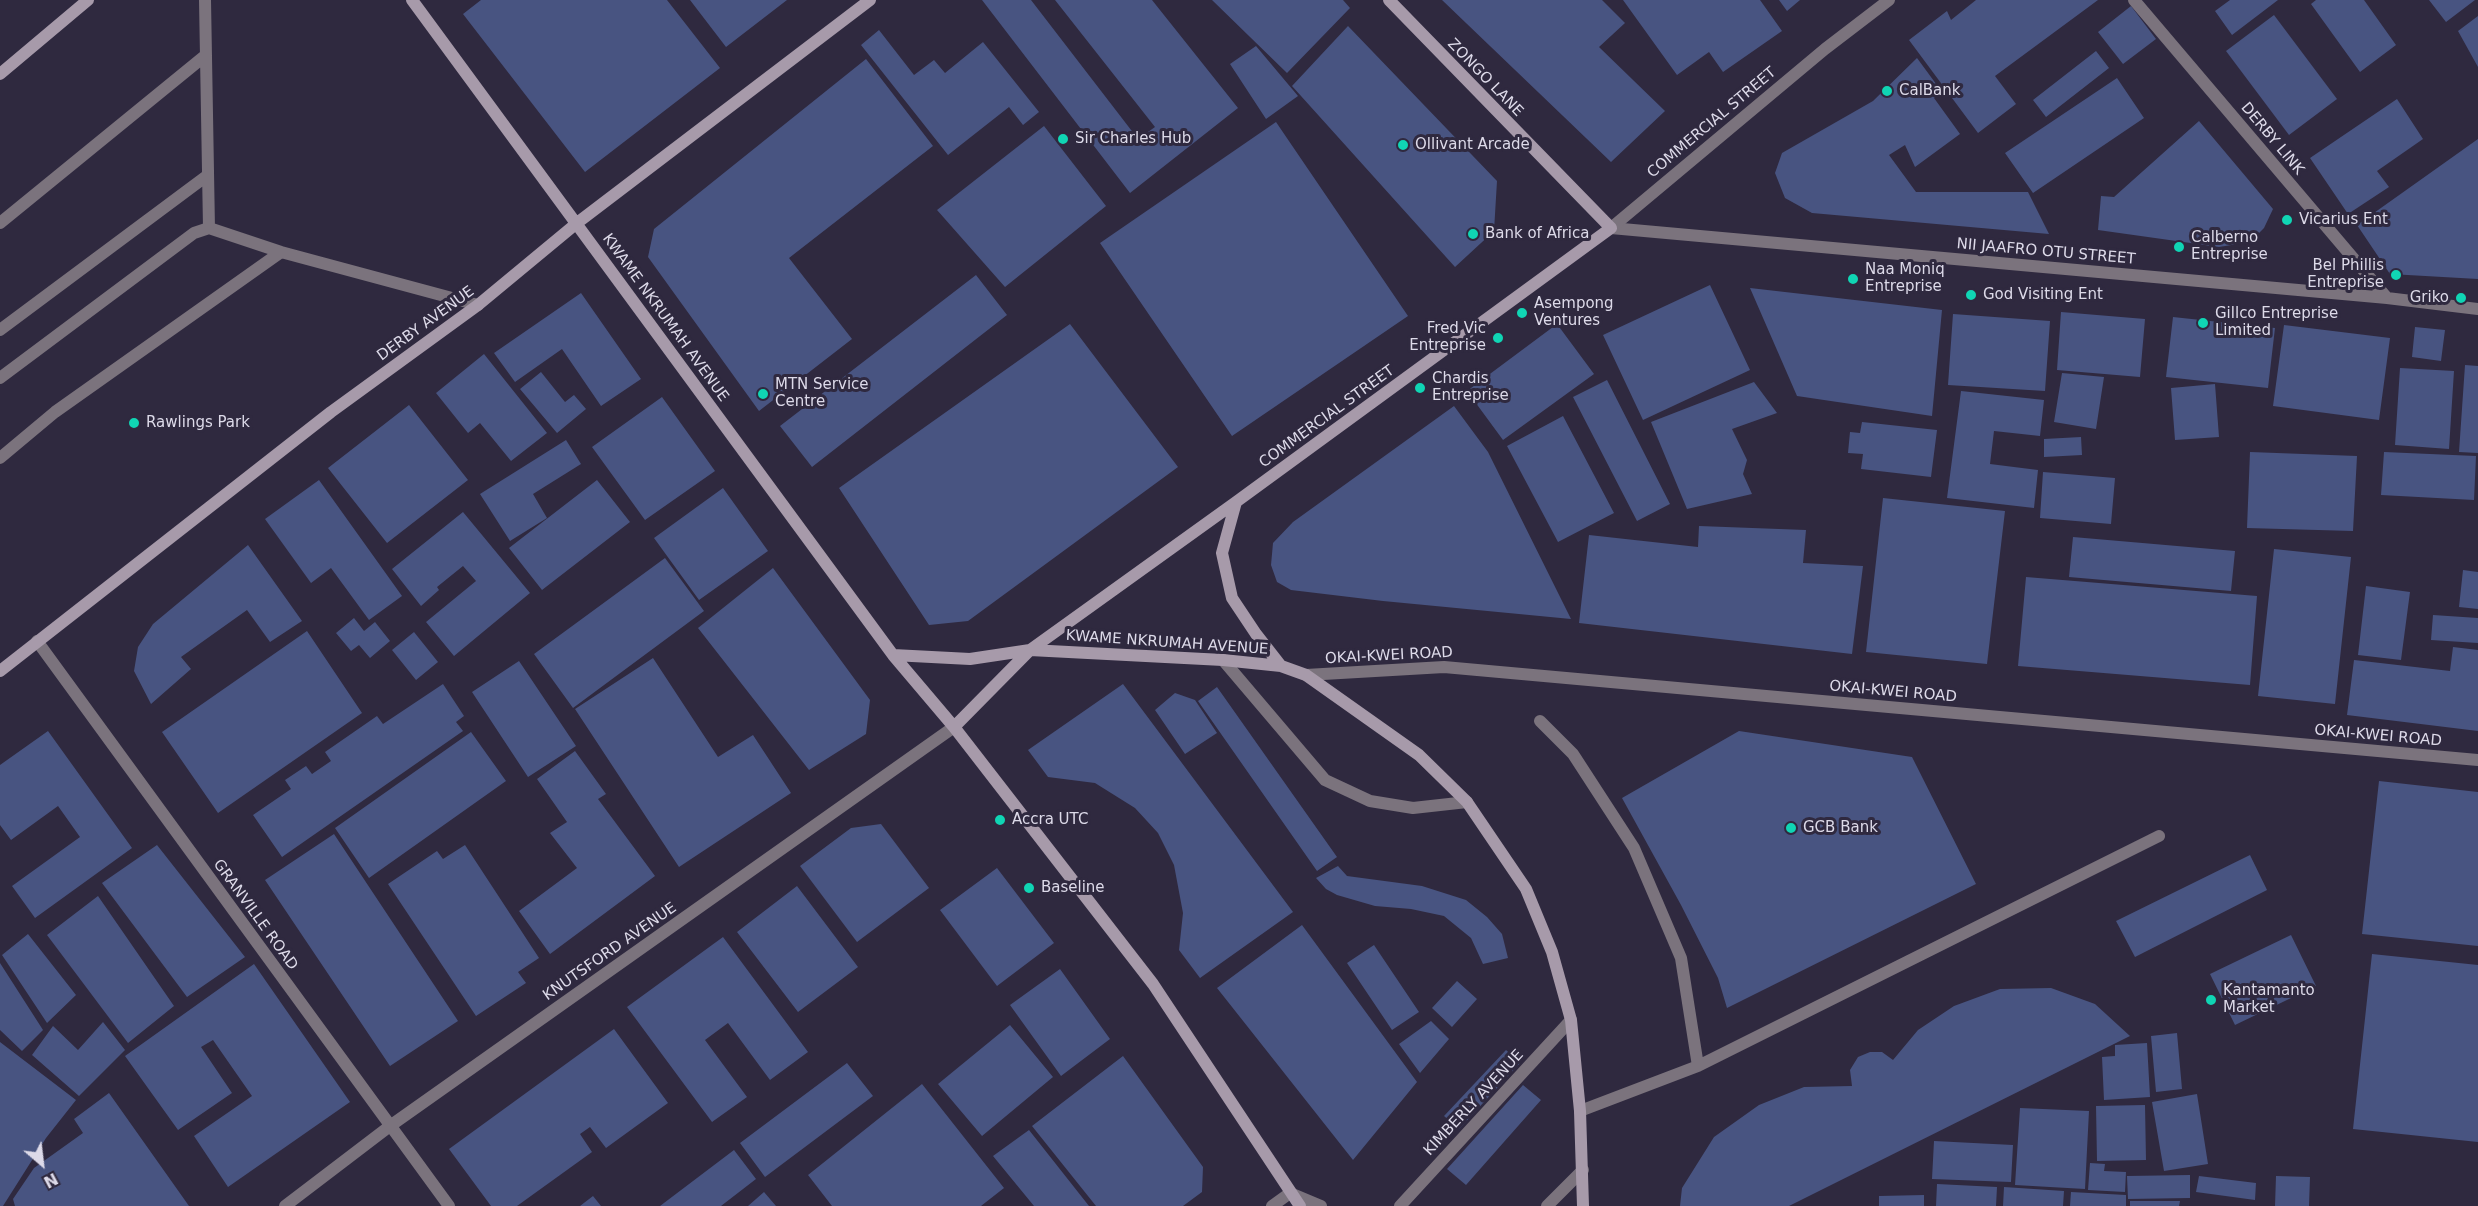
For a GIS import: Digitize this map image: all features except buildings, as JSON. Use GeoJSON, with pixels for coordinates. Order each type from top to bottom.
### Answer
{"type":"FeatureCollection","features":[{"type":"Feature","properties":{"kind":"main road"},"geometry":{"type":"LineString","coordinates":[[0,74],[88,0]]}},
{"type":"Feature","properties":{"kind":"main road","name":"KWAME NKRUMAH AVENUE"},"geometry":{"type":"LineString","coordinates":[[412,0],[893,654],[954,727],[1153,984],[1300,1206]]}},
{"type":"Feature","properties":{"kind":"main road","name":"DERBY AVENUE"},"geometry":{"type":"LineString","coordinates":[[0,671],[332,411],[478,305],[577,223],[870,0]]}},
{"type":"Feature","properties":{"kind":"main road","name":"ZONGO LANE"},"geometry":{"type":"LineString","coordinates":[[1389,0],[1611,228]]}},
{"type":"Feature","properties":{"kind":"main road","name":"COMMERCIAL STREET"},"geometry":{"type":"LineString","coordinates":[[954,727],[1030,650],[1611,228]]}},
{"type":"Feature","properties":{"kind":"main road"},"geometry":{"type":"LineString","coordinates":[[1236,502],[1222,553],[1232,598],[1281,666]]}},
{"type":"Feature","properties":{"kind":"main road","name":"KWAME NKRUMAH AVENUE"},"geometry":{"type":"LineString","coordinates":[[893,654],[970,659],[1030,650],[1223,660],[1281,666],[1306,675],[1419,755],[1467,802],[1526,889],[1552,951],[1571,1020],[1580,1111],[1583,1206]]}},
{"type":"Feature","properties":{"kind":"street"},"geometry":{"type":"LineString","coordinates":[[205,0],[209,228]]}},
{"type":"Feature","properties":{"kind":"street","name":"COMMERCIAL STREET"},"geometry":{"type":"LineString","coordinates":[[1611,228],[1825,49],[1889,0]]}},
{"type":"Feature","properties":{"kind":"street","name":"DERBY LINK"},"geometry":{"type":"LineString","coordinates":[[2134,0],[2387,298]]}},
{"type":"Feature","properties":{"kind":"street"},"geometry":{"type":"LineString","coordinates":[[0,223],[206,55]]}},
{"type":"Feature","properties":{"kind":"street"},"geometry":{"type":"LineString","coordinates":[[0,330],[208,175]]}},
{"type":"Feature","properties":{"kind":"street"},"geometry":{"type":"LineString","coordinates":[[0,378],[194,233],[209,228],[281,252],[478,305]]}},
{"type":"Feature","properties":{"kind":"street","name":"NII JAAFRO OTU STREET"},"geometry":{"type":"LineString","coordinates":[[1611,228],[2387,298],[2478,309]]}},
{"type":"Feature","properties":{"kind":"street"},"geometry":{"type":"LineString","coordinates":[[0,458],[55,412],[281,252]]}},
{"type":"Feature","properties":{"kind":"street","name":"GRANVILLE ROAD"},"geometry":{"type":"LineString","coordinates":[[37,641],[449,1206]]}},
{"type":"Feature","properties":{"kind":"street"},"geometry":{"type":"LineString","coordinates":[[1223,660],[1325,780],[1370,801],[1413,808],[1467,802]]}},
{"type":"Feature","properties":{"kind":"street","name":"OKAI-KWEI ROAD"},"geometry":{"type":"LineString","coordinates":[[1306,675],[1444,667],[2478,760]]}},
{"type":"Feature","properties":{"kind":"street"},"geometry":{"type":"LineString","coordinates":[[1540,722],[1573,754],[1634,848],[1681,958],[1698,1066]]}},
{"type":"Feature","properties":{"kind":"street","name":"KNUTSFORD AVENUE"},"geometry":{"type":"LineString","coordinates":[[285,1206],[390,1126],[954,727]]}},
{"type":"Feature","properties":{"kind":"street"},"geometry":{"type":"LineString","coordinates":[[1580,1111],[1698,1066],[2159,836]]}},
{"type":"Feature","properties":{"kind":"street","name":"KIMBERLY AVENUE"},"geometry":{"type":"LineString","coordinates":[[1400,1206],[1571,1020]]}},
{"type":"Feature","properties":{"kind":"street"},"geometry":{"type":"LineString","coordinates":[[1547,1206],[1583,1170]]}},
{"type":"Feature","properties":{"kind":"street"},"geometry":{"type":"LineString","coordinates":[[1272,1206],[1290,1193],[1321,1206]]}},
{"type":"Feature","properties":{"kind":"place","name":"CalBank"},"geometry":{"type":"Point","coordinates":[1887,91]}},
{"type":"Feature","properties":{"kind":"place","name":"Sir Charles Hub"},"geometry":{"type":"Point","coordinates":[1063,139]}},
{"type":"Feature","properties":{"kind":"place","name":"Ollivant Arcade"},"geometry":{"type":"Point","coordinates":[1403,145]}},
{"type":"Feature","properties":{"kind":"place","name":"Vicarius Ent"},"geometry":{"type":"Point","coordinates":[2287,220]}},
{"type":"Feature","properties":{"kind":"place","name":"Bank of Africa"},"geometry":{"type":"Point","coordinates":[1473,234]}},
{"type":"Feature","properties":{"kind":"place","name":"Calberno Entreprise"},"geometry":{"type":"Point","coordinates":[2179,247]}},
{"type":"Feature","properties":{"kind":"place","name":"Bel Phillis Entreprise"},"geometry":{"type":"Point","coordinates":[2396,275]}},
{"type":"Feature","properties":{"kind":"place","name":"Naa Moniq Entreprise"},"geometry":{"type":"Point","coordinates":[1853,279]}},
{"type":"Feature","properties":{"kind":"place","name":"God Visiting Ent"},"geometry":{"type":"Point","coordinates":[1971,295]}},
{"type":"Feature","properties":{"kind":"place","name":"Griko"},"geometry":{"type":"Point","coordinates":[2461,298]}},
{"type":"Feature","properties":{"kind":"place","name":"Asempong Ventures"},"geometry":{"type":"Point","coordinates":[1522,313]}},
{"type":"Feature","properties":{"kind":"place","name":"Gillco Entreprise Limited"},"geometry":{"type":"Point","coordinates":[2203,323]}},
{"type":"Feature","properties":{"kind":"place","name":"Fred Vic Entreprise"},"geometry":{"type":"Point","coordinates":[1498,338]}},
{"type":"Feature","properties":{"kind":"place","name":"Chardis Entreprise"},"geometry":{"type":"Point","coordinates":[1420,388]}},
{"type":"Feature","properties":{"kind":"place","name":"MTN Service Centre"},"geometry":{"type":"Point","coordinates":[763,394]}},
{"type":"Feature","properties":{"kind":"place","name":"Rawlings Park"},"geometry":{"type":"Point","coordinates":[134,423]}},
{"type":"Feature","properties":{"kind":"place","name":"Accra UTC"},"geometry":{"type":"Point","coordinates":[1000,820]}},
{"type":"Feature","properties":{"kind":"place","name":"GCB Bank"},"geometry":{"type":"Point","coordinates":[1791,828]}},
{"type":"Feature","properties":{"kind":"place","name":"Baseline"},"geometry":{"type":"Point","coordinates":[1029,888]}},
{"type":"Feature","properties":{"kind":"place","name":"Kantamanto Market"},"geometry":{"type":"Point","coordinates":[2211,1000]}}]}
